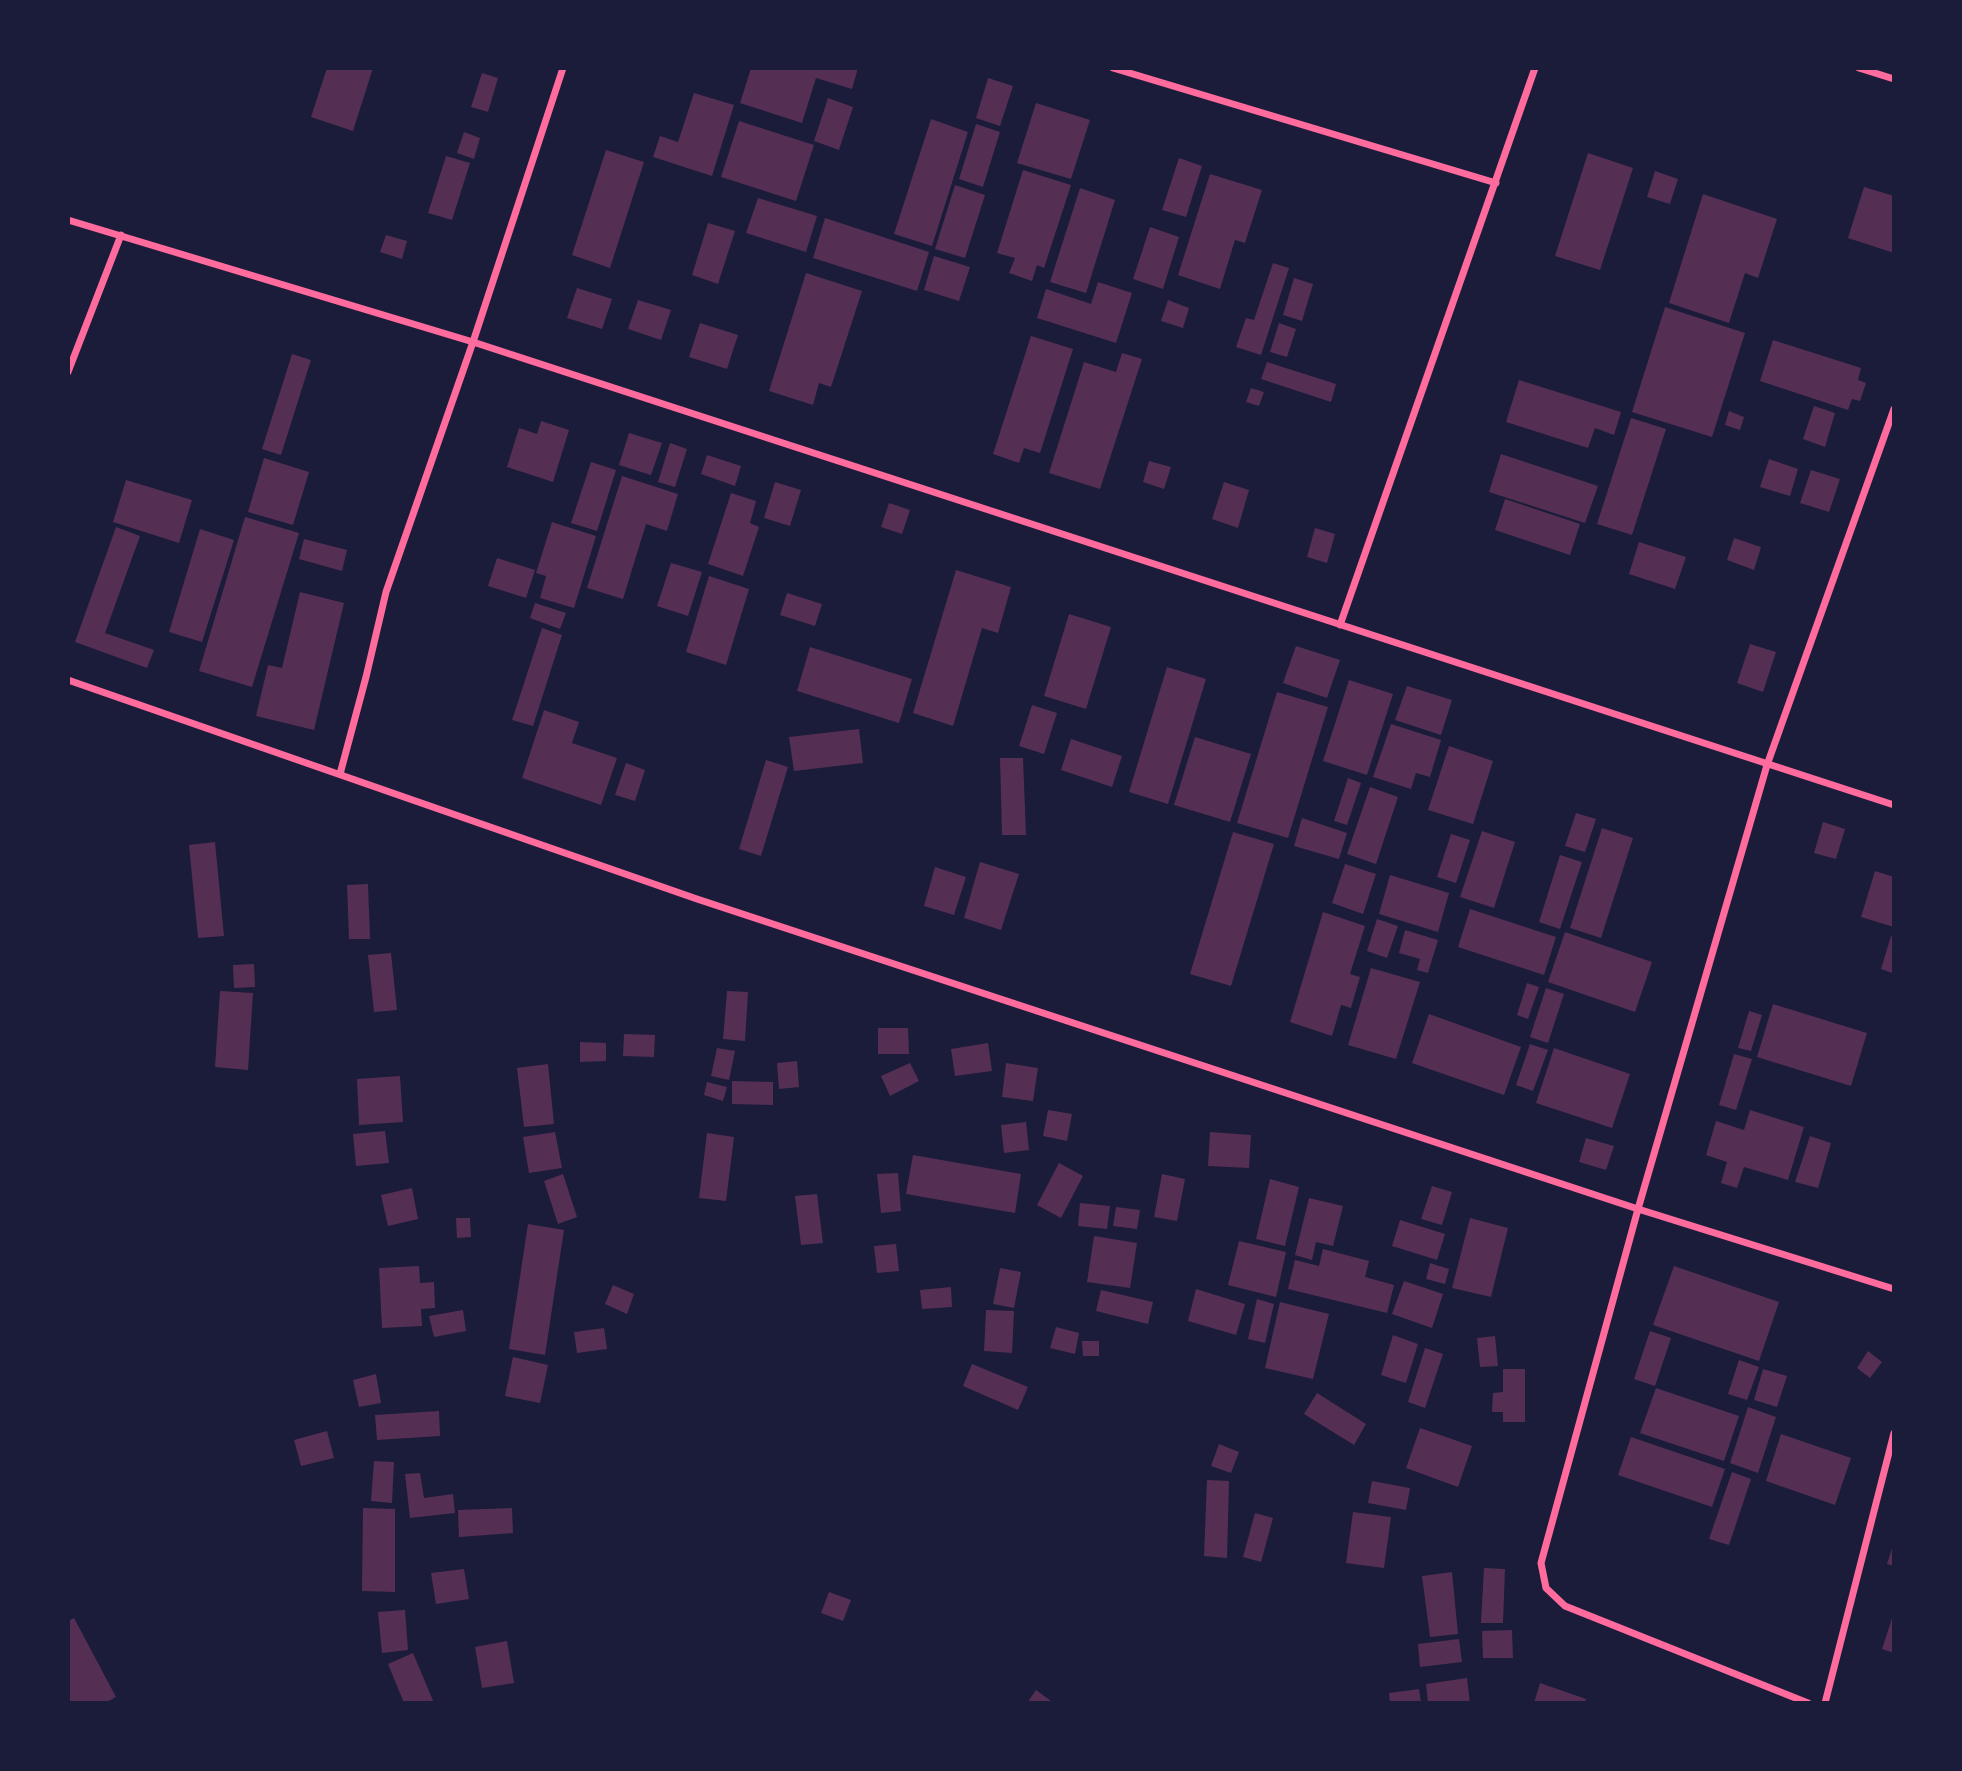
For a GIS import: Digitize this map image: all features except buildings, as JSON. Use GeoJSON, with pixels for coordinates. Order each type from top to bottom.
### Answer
{"type":"FeatureCollection","features":[{"type":"Feature","properties":{"kind":"street"},"geometry":{"type":"LineString","coordinates":[[340,774],[386,592],[473,342],[563,68]]}},
{"type":"Feature","properties":{"kind":"street"},"geometry":{"type":"LineString","coordinates":[[1113,68],[1496,183]]}},
{"type":"Feature","properties":{"kind":"street"},"geometry":{"type":"LineString","coordinates":[[1340,625],[1535,68]]}},
{"type":"Feature","properties":{"kind":"street"},"geometry":{"type":"LineString","coordinates":[[1859,68],[1894,79]]}},
{"type":"Feature","properties":{"kind":"street"},"geometry":{"type":"LineString","coordinates":[[68,220],[473,342],[1894,805]]}},
{"type":"Feature","properties":{"kind":"street"},"geometry":{"type":"LineString","coordinates":[[68,372],[121,235]]}},
{"type":"Feature","properties":{"kind":"street"},"geometry":{"type":"LineString","coordinates":[[1808,1703],[1565,1606],[1546,1588],[1541,1563],[1638,1209],[1767,765],[1894,409]]}},
{"type":"Feature","properties":{"kind":"street"},"geometry":{"type":"LineString","coordinates":[[68,680],[697,899],[1638,1209],[1894,1289]]}},
{"type":"Feature","properties":{"kind":"street"},"geometry":{"type":"LineString","coordinates":[[1825,1703],[1894,1433]]}}]}
